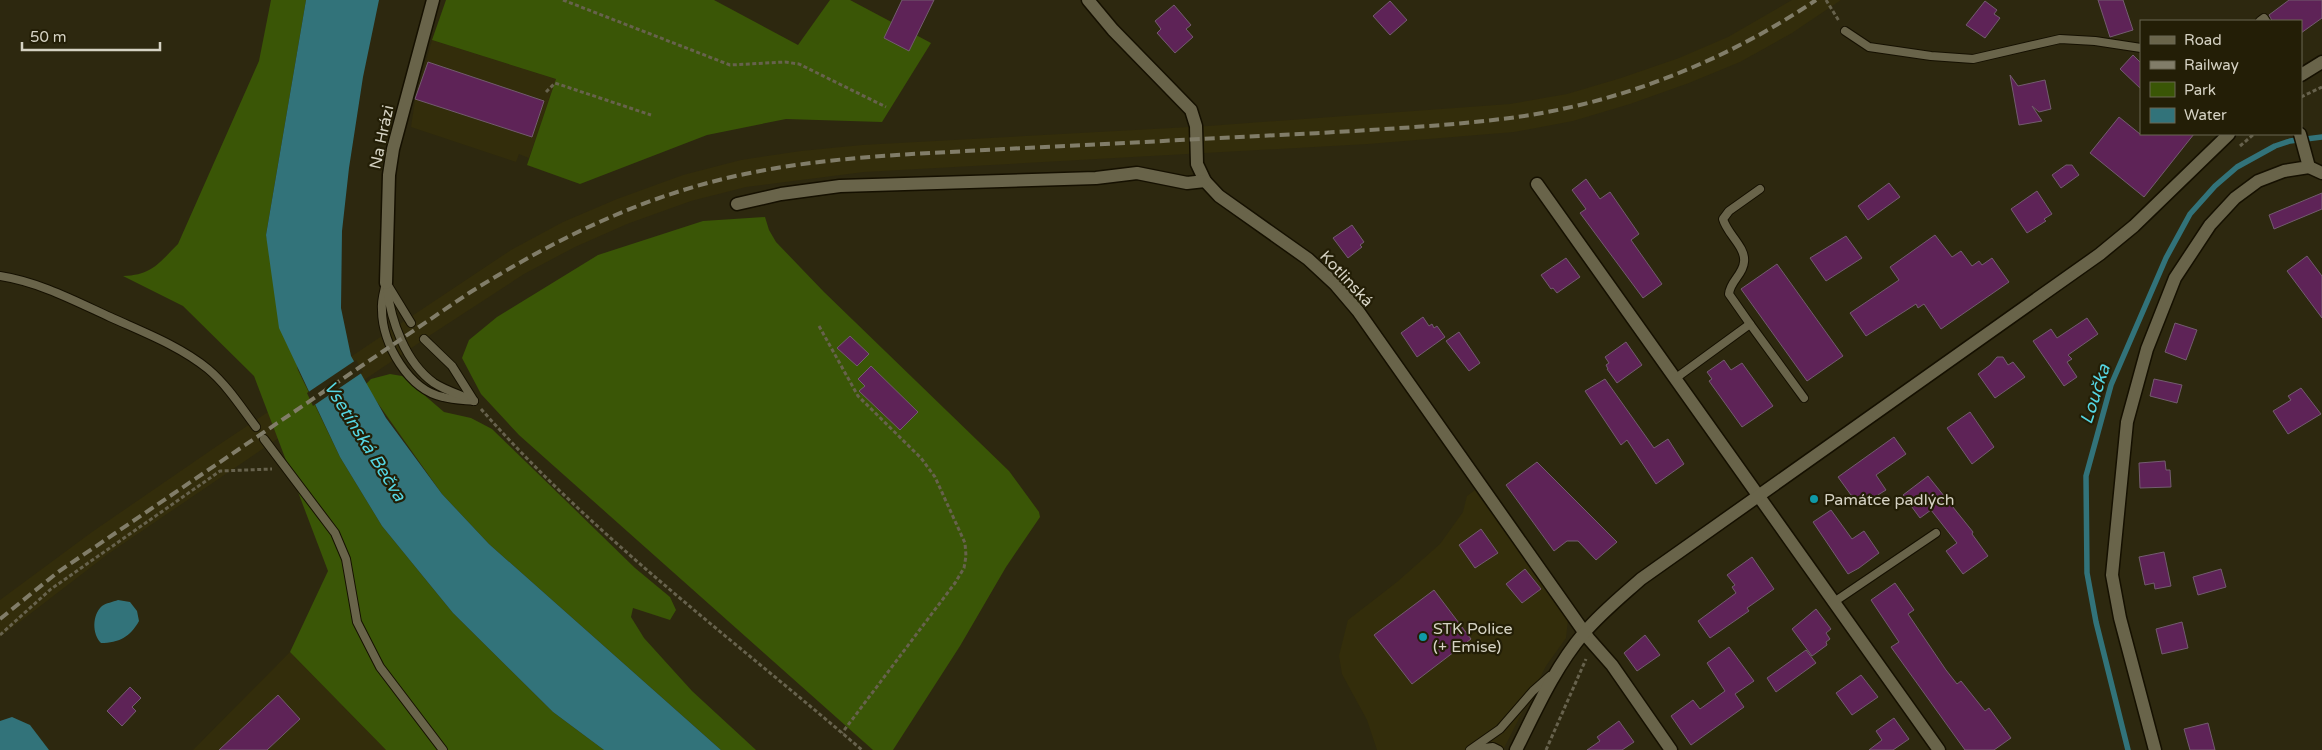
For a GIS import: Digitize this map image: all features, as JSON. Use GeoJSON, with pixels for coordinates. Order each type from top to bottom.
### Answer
{"type":"FeatureCollection","features":[{"type":"Feature","properties":{"kind":"street","name":"Na Hrázi"},"geometry":{"type":"LineString","coordinates":[[386,283],[387,206],[390,166],[432,0]]}},
{"type":"Feature","properties":{"kind":"street","name":"Kotlinská"},"geometry":{"type":"LineString","coordinates":[[1088,0],[1113,30],[1191,110],[1196,126],[1197,164],[1205,181],[1219,196],[1308,260],[1345,294],[1671,750]]}},
{"type":"Feature","properties":{"kind":"street"},"geometry":{"type":"LineString","coordinates":[[2302,72],[2322,62]]}},
{"type":"Feature","properties":{"kind":"street"},"geometry":{"type":"LineString","coordinates":[[1516,750],[1558,670],[1585,632],[1641,579],[2100,254],[2134,226],[2225,135]]}},
{"type":"Feature","properties":{"kind":"street"},"geometry":{"type":"LineString","coordinates":[[2300,135],[2309,167]]}},
{"type":"Feature","properties":{"kind":"street"},"geometry":{"type":"LineString","coordinates":[[2155,750],[2120,618],[2112,575],[2127,422],[2147,350],[2174,278],[2222,210],[2249,186],[2269,176],[2309,167],[2322,173]]}},
{"type":"Feature","properties":{"kind":"street"},"geometry":{"type":"LineString","coordinates":[[737,204],[781,194],[840,186],[1096,178],[1137,173],[1187,183],[1205,181]]}},
{"type":"Feature","properties":{"kind":"street"},"geometry":{"type":"LineString","coordinates":[[1537,184],[1939,750]]}},
{"type":"Feature","properties":{"kind":"lane"},"geometry":{"type":"LineString","coordinates":[[1845,31],[1869,47],[1931,56],[1973,59],[2060,40],[2095,41],[2140,48]]}},
{"type":"Feature","properties":{"kind":"lane"},"geometry":{"type":"LineString","coordinates":[[1760,189],[1729,211],[1724,219],[1744,255],[1742,270],[1733,281],[1729,294],[1804,398]]}},
{"type":"Feature","properties":{"kind":"lane"},"geometry":{"type":"LineString","coordinates":[[0,276],[42,286],[150,335],[186,354],[208,369],[224,384],[256,428]]}},
{"type":"Feature","properties":{"kind":"lane"},"geometry":{"type":"LineString","coordinates":[[386,283],[411,323]]}},
{"type":"Feature","properties":{"kind":"lane"},"geometry":{"type":"LineString","coordinates":[[386,283],[390,309],[395,324],[418,369],[440,386],[474,401]]}},
{"type":"Feature","properties":{"kind":"lane"},"geometry":{"type":"LineString","coordinates":[[386,283],[382,310],[383,324],[405,370],[417,384],[442,397],[474,401]]}},
{"type":"Feature","properties":{"kind":"lane"},"geometry":{"type":"LineString","coordinates":[[1676,378],[1750,324]]}},
{"type":"Feature","properties":{"kind":"lane"},"geometry":{"type":"LineString","coordinates":[[424,339],[452,366],[474,401]]}},
{"type":"Feature","properties":{"kind":"lane"},"geometry":{"type":"LineString","coordinates":[[264,438],[336,533],[346,559],[357,622],[380,667],[443,750]]}},
{"type":"Feature","properties":{"kind":"lane"},"geometry":{"type":"LineString","coordinates":[[1834,602],[1936,533]]}},
{"type":"Feature","properties":{"kind":"lane"},"geometry":{"type":"LineString","coordinates":[[1470,750],[1500,729],[1533,691],[1558,670]]}},
{"type":"Feature","properties":{"kind":"lane"},"geometry":{"type":"LineString","coordinates":[[1470,750],[1493,747],[1499,750]]}},
{"type":"Feature","properties":{"kind":"path"},"geometry":{"type":"LineString","coordinates":[[563,0],[730,65],[785,62],[799,64],[886,108]]}},
{"type":"Feature","properties":{"kind":"path"},"geometry":{"type":"LineString","coordinates":[[1826,0],[1845,31]]}},
{"type":"Feature","properties":{"kind":"path"},"geometry":{"type":"LineString","coordinates":[[546,92],[555,83],[651,116]]}},
{"type":"Feature","properties":{"kind":"path"},"geometry":{"type":"LineString","coordinates":[[2302,97],[2322,87]]}},
{"type":"Feature","properties":{"kind":"path"},"geometry":{"type":"LineString","coordinates":[[819,326],[858,396],[921,458],[935,476],[965,543],[966,556],[964,568],[955,583],[842,733]]}},
{"type":"Feature","properties":{"kind":"path"},"geometry":{"type":"LineString","coordinates":[[474,401],[497,427],[622,550],[862,750]]}},
{"type":"Feature","properties":{"kind":"path"},"geometry":{"type":"LineString","coordinates":[[0,635],[51,589],[220,471],[287,469]]}},
{"type":"Feature","properties":{"kind":"shaded area"},"geometry":{"type":"Polygon","coordinates":[[[1792,0],[1841,0],[1792,33],[1740,62],[1689,83],[1630,104],[1573,121],[1514,132],[1368,144],[864,172],[746,187],[691,201],[627,224],[575,247],[524,274],[432,334],[108,554],[0,637],[0,600],[92,532],[220,444],[511,250],[563,222],[617,199],[683,175],[741,160],[801,151],[862,145],[1208,126],[1510,104],[1567,94],[1679,58],[1728,37],[1792,0]]]}},
{"type":"Feature","properties":{"kind":"shaded area"},"geometry":{"type":"Polygon","coordinates":[[[432,40],[556,79],[529,158],[519,154],[516,162],[411,127],[415,100],[432,40]]]}},
{"type":"Feature","properties":{"kind":"shaded area"},"geometry":{"type":"Polygon","coordinates":[[[1475,490],[1568,620],[1566,638],[1546,666],[1503,750],[1377,750],[1367,720],[1342,674],[1339,656],[1348,620],[1397,582],[1440,544],[1463,512],[1467,496],[1475,490]]]}},
{"type":"Feature","properties":{"kind":"shaded area"},"geometry":{"type":"Polygon","coordinates":[[[290,652],[386,750],[193,750],[290,652]]]}},
{"type":"Feature","properties":{"kind":"green space"},"geometry":{"type":"Polygon","coordinates":[[[271,0],[306,0],[266,235],[298,370],[340,457],[382,526],[453,613],[553,712],[604,750],[386,750],[290,652],[328,571],[254,376],[183,306],[123,276],[148,271],[178,244],[259,61],[271,0]]]}},
{"type":"Feature","properties":{"kind":"green space"},"geometry":{"type":"Polygon","coordinates":[[[446,0],[714,0],[798,45],[830,0],[850,0],[931,43],[882,122],[786,119],[707,135],[580,184],[527,165],[556,79],[432,40],[446,0]]]}},
{"type":"Feature","properties":{"kind":"green space"},"geometry":{"type":"Polygon","coordinates":[[[765,217],[769,230],[776,242],[824,292],[1009,471],[1039,512],[1040,517],[1006,567],[960,646],[893,750],[873,750],[519,435],[481,394],[462,358],[469,340],[497,317],[598,255],[703,221],[765,217]]]}},
{"type":"Feature","properties":{"kind":"green space"},"geometry":{"type":"Polygon","coordinates":[[[390,374],[402,376],[444,412],[471,418],[492,429],[635,568],[670,597],[676,610],[670,620],[633,608],[631,617],[644,638],[692,691],[756,750],[721,750],[489,544],[442,494],[372,395],[366,384],[371,379],[390,374]]]}},
{"type":"Feature","properties":{"kind":"water","name":"Vsetínská Bečva"},"geometry":{"type":"Polygon","coordinates":[[[306,0],[379,0],[363,77],[349,168],[342,231],[341,308],[351,356],[386,418],[442,494],[489,544],[721,750],[604,750],[553,712],[453,613],[382,526],[340,457],[279,328],[266,235],[306,0]]]}},
{"type":"Feature","properties":{"kind":"water"},"geometry":{"type":"Polygon","coordinates":[[[118,600],[130,602],[137,611],[139,621],[132,631],[123,638],[113,642],[101,643],[95,630],[96,614],[102,606],[118,600]]]}},
{"type":"Feature","properties":{"kind":"water"},"geometry":{"type":"Polygon","coordinates":[[[12,717],[30,725],[49,750],[0,750],[0,721],[12,717]]]}},
{"type":"Feature","properties":{"kind":"pier"},"geometry":{"type":"Polygon","coordinates":[[[356,360],[363,372],[313,406],[307,393],[356,360]]]}},
{"type":"Feature","properties":{"kind":"building"},"geometry":{"type":"Polygon","coordinates":[[[902,0],[934,0],[909,51],[884,38],[902,0]]]}},
{"type":"Feature","properties":{"kind":"building"},"geometry":{"type":"Polygon","coordinates":[[[2098,0],[2123,0],[2133,30],[2110,37],[2098,0]]]}},
{"type":"Feature","properties":{"kind":"building"},"geometry":{"type":"Polygon","coordinates":[[[2289,0],[2322,0],[2322,18],[2302,32],[2302,20],[2272,20],[2269,15],[2289,0]]]}},
{"type":"Feature","properties":{"kind":"building"},"geometry":{"type":"Polygon","coordinates":[[[1390,1],[1407,20],[1390,35],[1373,16],[1390,1]]]}},
{"type":"Feature","properties":{"kind":"building"},"geometry":{"type":"Polygon","coordinates":[[[1985,1],[1997,10],[1994,14],[2000,18],[1985,38],[1966,25],[1985,1]]]}},
{"type":"Feature","properties":{"kind":"building"},"geometry":{"type":"Polygon","coordinates":[[[1174,5],[1191,25],[1186,29],[1193,37],[1175,53],[1157,33],[1161,29],[1155,21],[1174,5]]]}},
{"type":"Feature","properties":{"kind":"building"},"geometry":{"type":"Polygon","coordinates":[[[2133,55],[2140,62],[2140,88],[2120,69],[2133,55]]]}},
{"type":"Feature","properties":{"kind":"building"},"geometry":{"type":"Polygon","coordinates":[[[428,62],[544,101],[532,137],[415,99],[428,62]]]}},
{"type":"Feature","properties":{"kind":"building"},"geometry":{"type":"Polygon","coordinates":[[[2010,75],[2018,86],[2045,80],[2051,109],[2039,112],[2032,106],[2042,121],[2019,125],[2010,75]]]}},
{"type":"Feature","properties":{"kind":"building"},"geometry":{"type":"Polygon","coordinates":[[[2119,117],[2140,135],[2193,135],[2144,197],[2090,153],[2119,117]]]}},
{"type":"Feature","properties":{"kind":"building"},"geometry":{"type":"Polygon","coordinates":[[[2066,165],[2072,165],[2079,175],[2061,188],[2052,175],[2066,165]]]}},
{"type":"Feature","properties":{"kind":"building"},"geometry":{"type":"Polygon","coordinates":[[[1586,179],[1600,199],[1610,192],[1639,234],[1631,240],[1662,284],[1643,298],[1580,213],[1586,209],[1572,190],[1586,179]]]}},
{"type":"Feature","properties":{"kind":"building"},"geometry":{"type":"Polygon","coordinates":[[[1889,183],[1900,197],[1868,220],[1858,206],[1889,183]]]}},
{"type":"Feature","properties":{"kind":"building"},"geometry":{"type":"Polygon","coordinates":[[[2037,191],[2052,214],[2044,219],[2046,221],[2027,233],[2011,209],[2037,191]]]}},
{"type":"Feature","properties":{"kind":"building"},"geometry":{"type":"Polygon","coordinates":[[[2322,193],[2322,209],[2274,229],[2269,215],[2322,193]]]}},
{"type":"Feature","properties":{"kind":"building"},"geometry":{"type":"Polygon","coordinates":[[[1352,225],[1364,242],[1360,245],[1362,247],[1348,258],[1333,238],[1352,225]]]}},
{"type":"Feature","properties":{"kind":"building"},"geometry":{"type":"Polygon","coordinates":[[[1935,235],[1952,257],[1961,251],[1972,266],[1979,261],[1982,265],[1992,258],[2009,282],[1941,329],[1924,304],[1918,308],[1916,304],[1866,336],[1850,313],[1899,280],[1890,267],[1935,235]]]}},
{"type":"Feature","properties":{"kind":"building"},"geometry":{"type":"Polygon","coordinates":[[[1846,236],[1862,258],[1826,281],[1810,258],[1846,236]]]}},
{"type":"Feature","properties":{"kind":"building"},"geometry":{"type":"Polygon","coordinates":[[[2307,256],[2322,276],[2322,318],[2287,271],[2307,256]]]}},
{"type":"Feature","properties":{"kind":"building"},"geometry":{"type":"Polygon","coordinates":[[[1566,258],[1580,277],[1557,293],[1553,288],[1551,289],[1541,275],[1566,258]]]}},
{"type":"Feature","properties":{"kind":"building"},"geometry":{"type":"Polygon","coordinates":[[[1777,264],[1843,356],[1807,381],[1741,289],[1777,264]]]}},
{"type":"Feature","properties":{"kind":"building"},"geometry":{"type":"Polygon","coordinates":[[[1423,317],[1429,326],[1432,324],[1434,328],[1437,326],[1445,337],[1417,357],[1401,333],[1423,317]]]}},
{"type":"Feature","properties":{"kind":"building"},"geometry":{"type":"Polygon","coordinates":[[[2087,318],[2098,334],[2068,355],[2072,359],[2067,362],[2077,377],[2064,386],[2033,341],[2051,329],[2057,338],[2087,318]]]}},
{"type":"Feature","properties":{"kind":"building"},"geometry":{"type":"Polygon","coordinates":[[[2175,323],[2197,330],[2186,360],[2165,352],[2175,323]]]}},
{"type":"Feature","properties":{"kind":"building"},"geometry":{"type":"Polygon","coordinates":[[[1459,332],[1480,363],[1469,371],[1446,341],[1459,332]]]}},
{"type":"Feature","properties":{"kind":"building"},"geometry":{"type":"Polygon","coordinates":[[[850,336],[869,354],[857,366],[837,348],[850,336]]]}},
{"type":"Feature","properties":{"kind":"building"},"geometry":{"type":"Polygon","coordinates":[[[1626,342],[1642,365],[1617,383],[1607,369],[1606,365],[1609,363],[1605,357],[1626,342]]]}},
{"type":"Feature","properties":{"kind":"building"},"geometry":{"type":"Polygon","coordinates":[[[1997,357],[2003,357],[2008,365],[2013,362],[2025,377],[1995,398],[1978,374],[1997,357]]]}},
{"type":"Feature","properties":{"kind":"building"},"geometry":{"type":"Polygon","coordinates":[[[1724,360],[1731,370],[1742,363],[1773,406],[1742,427],[1709,381],[1712,379],[1707,372],[1724,360]]]}},
{"type":"Feature","properties":{"kind":"building"},"geometry":{"type":"Polygon","coordinates":[[[871,366],[918,412],[900,430],[859,391],[865,386],[858,379],[871,366]]]}},
{"type":"Feature","properties":{"kind":"building"},"geometry":{"type":"Polygon","coordinates":[[[1605,379],[1654,448],[1668,439],[1684,464],[1656,484],[1627,440],[1621,445],[1585,391],[1605,379]]]}},
{"type":"Feature","properties":{"kind":"building"},"geometry":{"type":"Polygon","coordinates":[[[2154,379],[2182,385],[2177,403],[2150,396],[2154,379]]]}},
{"type":"Feature","properties":{"kind":"building"},"geometry":{"type":"Polygon","coordinates":[[[2301,388],[2321,414],[2288,434],[2273,411],[2291,400],[2288,396],[2301,388]]]}},
{"type":"Feature","properties":{"kind":"building"},"geometry":{"type":"Polygon","coordinates":[[[1970,412],[1994,447],[1972,464],[1947,428],[1970,412]]]}},
{"type":"Feature","properties":{"kind":"building"},"geometry":{"type":"Polygon","coordinates":[[[1894,437],[1906,454],[1876,475],[1886,490],[1868,501],[1851,495],[1838,477],[1894,437]]]}},
{"type":"Feature","properties":{"kind":"building"},"geometry":{"type":"Polygon","coordinates":[[[2165,461],[2166,470],[2170,470],[2171,487],[2140,488],[2139,463],[2165,461]]]}},
{"type":"Feature","properties":{"kind":"building"},"geometry":{"type":"Polygon","coordinates":[[[1537,462],[1617,542],[1596,560],[1578,541],[1567,541],[1554,551],[1506,485],[1537,462]]]}},
{"type":"Feature","properties":{"kind":"building"},"geometry":{"type":"Polygon","coordinates":[[[1928,476],[1973,532],[1972,534],[1988,556],[1963,574],[1946,551],[1957,543],[1931,510],[1920,518],[1903,495],[1928,476]]]}},
{"type":"Feature","properties":{"kind":"building"},"geometry":{"type":"Polygon","coordinates":[[[1831,510],[1852,539],[1864,531],[1879,553],[1848,574],[1813,522],[1831,510]]]}},
{"type":"Feature","properties":{"kind":"building"},"geometry":{"type":"Polygon","coordinates":[[[1481,529],[1498,553],[1475,568],[1459,545],[1481,529]]]}},
{"type":"Feature","properties":{"kind":"building"},"geometry":{"type":"Polygon","coordinates":[[[2164,552],[2171,586],[2155,589],[2154,583],[2145,585],[2139,557],[2164,552]]]}},
{"type":"Feature","properties":{"kind":"building"},"geometry":{"type":"Polygon","coordinates":[[[1752,557],[1774,589],[1747,608],[1749,611],[1710,638],[1698,621],[1736,593],[1732,587],[1735,585],[1727,575],[1752,557]]]}},
{"type":"Feature","properties":{"kind":"building"},"geometry":{"type":"Polygon","coordinates":[[[1525,569],[1541,589],[1522,603],[1506,584],[1525,569]]]}},
{"type":"Feature","properties":{"kind":"building"},"geometry":{"type":"Polygon","coordinates":[[[2221,569],[2226,587],[2198,595],[2193,577],[2221,569]]]}},
{"type":"Feature","properties":{"kind":"building"},"geometry":{"type":"Polygon","coordinates":[[[1895,583],[1914,610],[1908,614],[1946,670],[1957,684],[1961,681],[1985,711],[1989,708],[2011,738],[1994,750],[1965,750],[1891,647],[1899,642],[1871,600],[1895,583]]]}},
{"type":"Feature","properties":{"kind":"building","name":"STK Police (+ Emise)"},"geometry":{"type":"Polygon","coordinates":[[[1434,590],[1471,639],[1412,684],[1374,635],[1434,590]]]}},
{"type":"Feature","properties":{"kind":"building"},"geometry":{"type":"Polygon","coordinates":[[[1816,609],[1831,629],[1826,633],[1830,639],[1826,642],[1827,645],[1812,656],[1792,629],[1816,609]]]}},
{"type":"Feature","properties":{"kind":"building"},"geometry":{"type":"Polygon","coordinates":[[[2182,622],[2188,648],[2162,654],[2156,629],[2182,622]]]}},
{"type":"Feature","properties":{"kind":"building"},"geometry":{"type":"Polygon","coordinates":[[[1645,635],[1660,655],[1637,671],[1624,653],[1645,635]]]}},
{"type":"Feature","properties":{"kind":"building"},"geometry":{"type":"Polygon","coordinates":[[[1729,647],[1754,681],[1735,694],[1744,707],[1691,745],[1671,716],[1693,700],[1700,709],[1725,691],[1707,663],[1729,647]]]}},
{"type":"Feature","properties":{"kind":"building"},"geometry":{"type":"Polygon","coordinates":[[[1806,650],[1816,663],[1776,692],[1767,678],[1806,650]]]}},
{"type":"Feature","properties":{"kind":"building"},"geometry":{"type":"Polygon","coordinates":[[[1861,675],[1878,697],[1852,715],[1836,693],[1861,675]]]}},
{"type":"Feature","properties":{"kind":"building"},"geometry":{"type":"Polygon","coordinates":[[[130,687],[141,698],[132,707],[136,711],[122,726],[107,711],[130,687]]]}},
{"type":"Feature","properties":{"kind":"building"},"geometry":{"type":"Polygon","coordinates":[[[278,695],[300,719],[267,750],[219,750],[278,695]]]}},
{"type":"Feature","properties":{"kind":"building"},"geometry":{"type":"Polygon","coordinates":[[[1894,718],[1909,739],[1893,750],[1869,750],[1882,740],[1876,731],[1894,718]]]}},
{"type":"Feature","properties":{"kind":"building"},"geometry":{"type":"Polygon","coordinates":[[[1619,721],[1634,742],[1622,750],[1587,750],[1600,741],[1597,737],[1619,721]]]}},
{"type":"Feature","properties":{"kind":"building"},"geometry":{"type":"Polygon","coordinates":[[[2208,723],[2215,750],[2190,750],[2184,729],[2208,723]]]}},
{"type":"Feature","properties":{"kind":"waterway","name":"Loučka"},"geometry":{"type":"LineString","coordinates":[[2128,750],[2096,622],[2087,573],[2086,476],[2111,385],[2166,258],[2190,214],[2215,186],[2237,167],[2275,146],[2290,141],[2322,137]]}},
{"type":"Feature","properties":{"kind":"railway"},"geometry":{"type":"LineString","coordinates":[[0,619],[58,572],[469,293],[567,237],[601,221],[671,194],[745,174],[842,159],[939,152],[1320,133],[1510,118],[1591,102],[1631,91],[1670,77],[1745,42],[1816,0]]}},
{"type":"Feature","properties":{"kind":"place","name":"Památce padlých"},"geometry":{"type":"Point","coordinates":[1814,499]}},
{"type":"Feature","properties":{"kind":"place","name":"STK Police (+ Emise)"},"geometry":{"type":"Point","coordinates":[1423,637]}}]}
